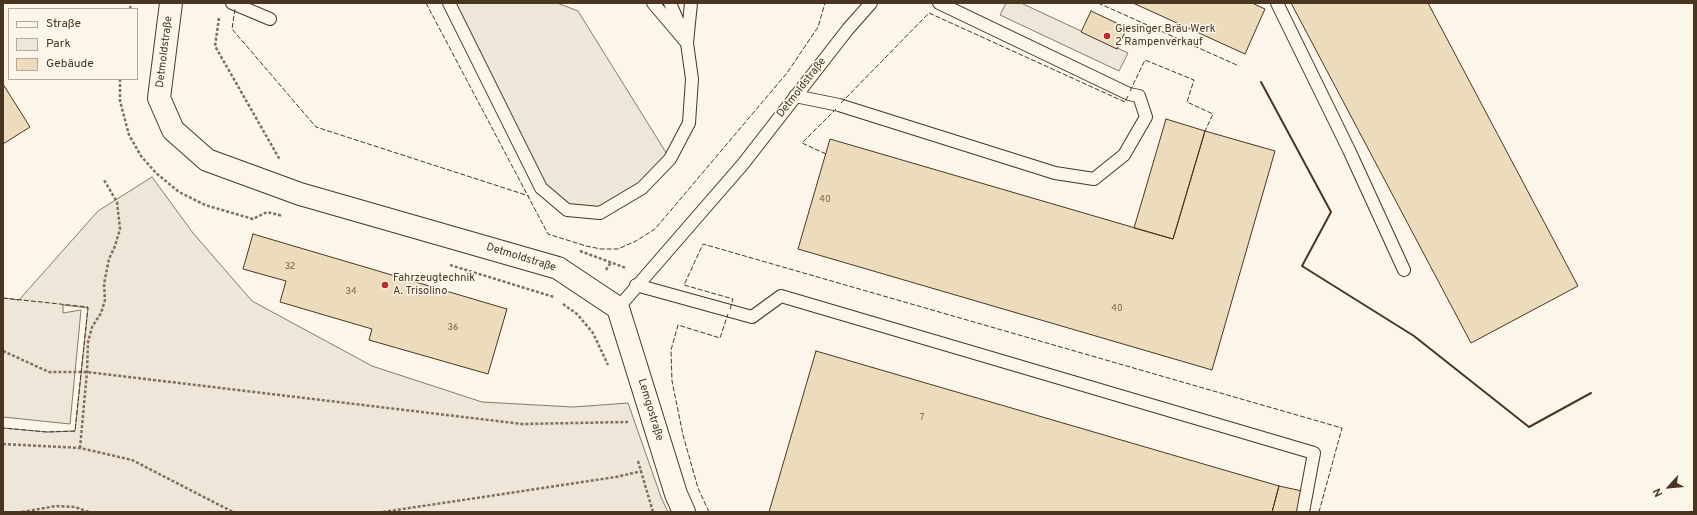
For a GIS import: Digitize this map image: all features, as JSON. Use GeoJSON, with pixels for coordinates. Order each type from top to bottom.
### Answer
{"type":"FeatureCollection","features":[{"type":"Feature","properties":{"kind":"street","name":"Detmoldstraße"},"geometry":{"type":"LineString","coordinates":[[169,3],[159,98],[174,130],[207,160],[300,194],[558,268],[618,308]]}},
{"type":"Feature","properties":{"kind":"street","name":"Lemgostraße"},"geometry":{"type":"LineString","coordinates":[[618,308],[676,494],[684,512]]}},
{"type":"Feature","properties":{"kind":"lane"},"geometry":{"type":"LineString","coordinates":[[232,3],[270,19]]}},
{"type":"Feature","properties":{"kind":"lane"},"geometry":{"type":"LineString","coordinates":[[448,3],[541,188],[567,210],[600,213],[642,188],[670,159],[689,123],[692,80],[687,43],[678,3]]}},
{"type":"Feature","properties":{"kind":"lane"},"geometry":{"type":"LineString","coordinates":[[654,3],[687,43]]}},
{"type":"Feature","properties":{"kind":"lane"},"geometry":{"type":"LineString","coordinates":[[660,3],[668,20]]}},
{"type":"Feature","properties":{"kind":"lane"},"geometry":{"type":"LineString","coordinates":[[670,3],[687,43]]}},
{"type":"Feature","properties":{"kind":"lane"},"geometry":{"type":"LineString","coordinates":[[687,43],[691,3]]}},
{"type":"Feature","properties":{"kind":"lane","name":"Detmoldstraße"},"geometry":{"type":"LineString","coordinates":[[618,308],[636,285],[742,164],[848,29],[871,3]]}},
{"type":"Feature","properties":{"kind":"lane"},"geometry":{"type":"LineString","coordinates":[[795,96],[839,105],[1055,173],[1094,179],[1124,155],[1146,117],[1139,96],[1129,94],[939,3]]}},
{"type":"Feature","properties":{"kind":"lane"},"geometry":{"type":"LineString","coordinates":[[1277,3],[1349,150],[1404,270]]}},
{"type":"Feature","properties":{"kind":"lane"},"geometry":{"type":"LineString","coordinates":[[636,285],[752,317],[781,296],[1314,453],[1303,512]]}},
{"type":"Feature","properties":{"kind":"path"},"geometry":{"type":"LineString","coordinates":[[215,46],[219,17]]}},
{"type":"Feature","properties":{"kind":"path"},"geometry":{"type":"LineString","coordinates":[[80,448],[87,372],[88,342],[92,327],[101,313],[105,300],[104,284],[109,259],[120,229],[117,202],[104,180]]}},
{"type":"Feature","properties":{"kind":"path"},"geometry":{"type":"LineString","coordinates":[[3,351],[49,372],[87,372],[522,424],[628,422]]}},
{"type":"Feature","properties":{"kind":"path"},"geometry":{"type":"LineString","coordinates":[[3,444],[80,448],[132,460],[233,512]]}},
{"type":"Feature","properties":{"kind":"path"},"geometry":{"type":"LineString","coordinates":[[383,512],[616,477],[640,472],[653,512]]}},
{"type":"Feature","properties":{"kind":"path"},"geometry":{"type":"LineString","coordinates":[[22,512],[56,506],[75,507],[89,512]]}},
{"type":"Feature","properties":{"kind":"path"},"geometry":{"type":"LineString","coordinates":[[75,507],[75,512]]}},
{"type":"Feature","properties":{"kind":"green space"},"geometry":{"type":"Polygon","coordinates":[[[152,177],[193,233],[252,301],[372,366],[482,402],[573,407],[628,403],[661,497],[668,512],[3,512],[3,428],[47,432],[75,431],[88,308],[63,305],[63,313],[81,310],[70,424],[3,417],[3,298],[19,300],[98,211],[152,177]]]}},
{"type":"Feature","properties":{"kind":"shaded area"},"geometry":{"type":"Polygon","coordinates":[[[449,3],[557,3],[578,11],[670,159],[642,188],[600,213],[567,210],[541,188],[449,3]]]}},
{"type":"Feature","properties":{"kind":"shaded area"},"geometry":{"type":"Polygon","coordinates":[[[1006,3],[1021,3],[1128,53],[1119,71],[1000,15],[1006,3]]]}},
{"type":"Feature","properties":{"kind":"building"},"geometry":{"type":"Polygon","coordinates":[[[1133,3],[1252,3],[1265,9],[1245,54],[1133,3]]]}},
{"type":"Feature","properties":{"kind":"building"},"geometry":{"type":"Polygon","coordinates":[[[1291,3],[1428,3],[1578,286],[1471,343],[1291,3]]]}},
{"type":"Feature","properties":{"kind":"building"},"geometry":{"type":"Polygon","coordinates":[[[1091,11],[1127,28],[1117,49],[1081,32],[1091,11]]]}},
{"type":"Feature","properties":{"kind":"building"},"geometry":{"type":"Polygon","coordinates":[[[3,84],[30,127],[3,144],[3,84]]]}},
{"type":"Feature","properties":{"kind":"building"},"geometry":{"type":"Polygon","coordinates":[[[1166,119],[1205,131],[1173,239],[1134,228],[1166,119]]]}},
{"type":"Feature","properties":{"kind":"building"},"geometry":{"type":"Polygon","coordinates":[[[1205,131],[1275,151],[1212,370],[798,249],[830,139],[1173,239],[1205,131]]]}},
{"type":"Feature","properties":{"kind":"building"},"geometry":{"type":"Polygon","coordinates":[[[253,234],[507,309],[488,374],[369,340],[372,329],[280,302],[286,281],[243,269],[253,234]]]}},
{"type":"Feature","properties":{"kind":"building"},"geometry":{"type":"Polygon","coordinates":[[[816,351],[1279,486],[1272,512],[769,512],[816,351]]]}},
{"type":"Feature","properties":{"kind":"building"},"geometry":{"type":"Polygon","coordinates":[[[1279,486],[1302,491],[1297,512],[1272,512],[1279,486]]]}},
{"type":"Feature","properties":{"kind":"fence"},"geometry":{"type":"LineString","coordinates":[[426,3],[548,234],[601,249],[618,249],[636,241],[655,229],[787,73],[818,27],[825,3]]}},
{"type":"Feature","properties":{"kind":"fence"},"geometry":{"type":"LineString","coordinates":[[1098,3],[1239,66]]}},
{"type":"Feature","properties":{"kind":"fence"},"geometry":{"type":"LineString","coordinates":[[235,9],[232,29],[316,127],[529,196]]}},
{"type":"Feature","properties":{"kind":"fence"},"geometry":{"type":"LineString","coordinates":[[841,103],[929,13],[1125,102],[1128,96]]}},
{"type":"Feature","properties":{"kind":"fence"},"geometry":{"type":"LineString","coordinates":[[1130,91],[1145,60],[1194,80],[1187,102],[1213,114],[1205,131]]}},
{"type":"Feature","properties":{"kind":"fence"},"geometry":{"type":"LineString","coordinates":[[826,154],[802,143],[836,109]]}},
{"type":"Feature","properties":{"kind":"fence"},"geometry":{"type":"LineString","coordinates":[[730,309],[733,299],[684,285],[703,244],[1342,428],[1319,512]]}},
{"type":"Feature","properties":{"kind":"fence"},"geometry":{"type":"LineString","coordinates":[[3,298],[88,307],[75,431],[47,432],[3,428]]}},
{"type":"Feature","properties":{"kind":"fence"},"geometry":{"type":"LineString","coordinates":[[709,512],[698,488],[683,435],[672,381],[671,350],[678,325],[720,338],[728,314]]}},
{"type":"Feature","properties":{"kind":"wall"},"geometry":{"type":"LineString","coordinates":[[1261,82],[1331,212],[1302,266],[1414,336],[1529,427],[1591,393]]}},
{"type":"Feature","properties":{"kind":"place","name":"Giesinger Bräu Werk 2 Rampenverkauf"},"geometry":{"type":"Point","coordinates":[1107,36]}},
{"type":"Feature","properties":{"kind":"place","name":"Fahrzeugtechnik A. Trisolino"},"geometry":{"type":"Point","coordinates":[385,285]}}]}
